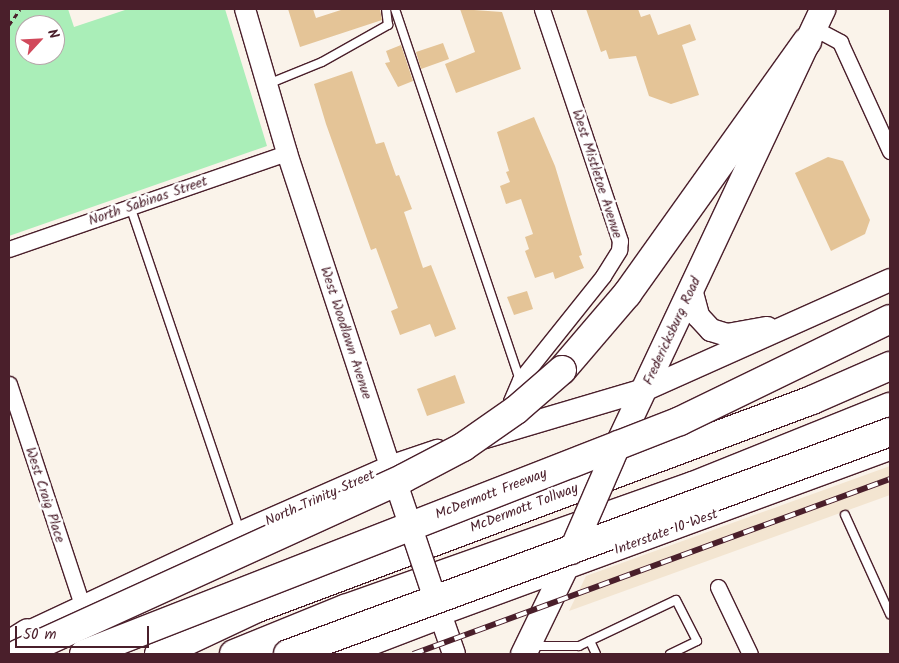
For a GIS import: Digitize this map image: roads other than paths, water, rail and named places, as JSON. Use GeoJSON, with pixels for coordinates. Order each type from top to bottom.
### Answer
{"type":"FeatureCollection","features":[{"type":"Feature","properties":{"kind":"highway"},"geometry":{"type":"LineString","coordinates":[[16,643],[413,473],[463,446],[516,410],[562,370],[628,294],[814,26]]}},
{"type":"Feature","properties":{"kind":"highway","name":"McDermott Freeway"},"geometry":{"type":"LineString","coordinates":[[84,654],[680,421],[890,318]]}},
{"type":"Feature","properties":{"kind":"highway","name":"McDermott Tollway"},"geometry":{"type":"LineString","coordinates":[[159,654],[257,608],[802,403],[890,366]]}},
{"type":"Feature","properties":{"kind":"highway"},"geometry":{"type":"LineString","coordinates":[[234,654],[345,609],[693,486],[890,407]]}},
{"type":"Feature","properties":{"kind":"highway"},"geometry":{"type":"LineString","coordinates":[[288,654],[890,432]]}},
{"type":"Feature","properties":{"kind":"highway"},"geometry":{"type":"LineString","coordinates":[[337,654],[438,608]]}},
{"type":"Feature","properties":{"kind":"main road","name":"Fredericksburg Road"},"geometry":{"type":"LineString","coordinates":[[525,650],[618,443],[814,26]]}},
{"type":"Feature","properties":{"kind":"main road"},"geometry":{"type":"LineString","coordinates":[[644,390],[807,320],[890,280]]}},
{"type":"Feature","properties":{"kind":"main road"},"geometry":{"type":"LineString","coordinates":[[691,289],[698,316],[711,330],[727,335],[807,320]]}},
{"type":"Feature","properties":{"kind":"main road","name":"North Trinity Street"},"geometry":{"type":"LineString","coordinates":[[16,643],[82,605],[240,533],[394,477],[517,427],[644,390]]}},
{"type":"Feature","properties":{"kind":"main road","name":"Interstate 10 West"},"geometry":{"type":"LineString","coordinates":[[438,608],[567,560],[890,449]]}},
{"type":"Feature","properties":{"kind":"main road","name":"West Woodlawn Avenue"},"geometry":{"type":"LineString","coordinates":[[394,477],[454,654]]}},
{"type":"Feature","properties":{"kind":"street","name":"West Woodlawn Avenue"},"geometry":{"type":"LineString","coordinates":[[245,9],[287,153],[394,477]]}},
{"type":"Feature","properties":{"kind":"street","name":"West Mistletoe Avenue"},"geometry":{"type":"LineString","coordinates":[[517,427],[511,401],[520,380],[598,283],[619,250],[620,241],[542,9]]}},
{"type":"Feature","properties":{"kind":"street"},"geometry":{"type":"LineString","coordinates":[[814,26],[840,42],[890,151]]}},
{"type":"Feature","properties":{"kind":"street","name":"North Sabinas Street"},"geometry":{"type":"LineString","coordinates":[[9,249],[287,153]]}},
{"type":"Feature","properties":{"kind":"street","name":"West Craig Place"},"geometry":{"type":"LineString","coordinates":[[9,384],[82,605]]}},
{"type":"Feature","properties":{"kind":"street"},"geometry":{"type":"LineString","coordinates":[[718,587],[750,654]]}},
{"type":"Feature","properties":{"kind":"lane"},"geometry":{"type":"LineString","coordinates":[[266,84],[322,62],[388,25],[386,9]]}},
{"type":"Feature","properties":{"kind":"lane"},"geometry":{"type":"LineString","coordinates":[[395,9],[520,380]]}},
{"type":"Feature","properties":{"kind":"lane"},"geometry":{"type":"LineString","coordinates":[[130,206],[240,533]]}},
{"type":"Feature","properties":{"kind":"lane"},"geometry":{"type":"LineString","coordinates":[[845,514],[890,614]]}},
{"type":"Feature","properties":{"kind":"lane"},"geometry":{"type":"LineString","coordinates":[[525,650],[579,646],[676,600],[697,641],[670,654]]}},
{"type":"Feature","properties":{"kind":"lane"},"geometry":{"type":"LineString","coordinates":[[590,641],[596,654]]}},
{"type":"Feature","properties":{"kind":"railway"},"geometry":{"type":"LineString","coordinates":[[413,654],[890,479]]}}]}
